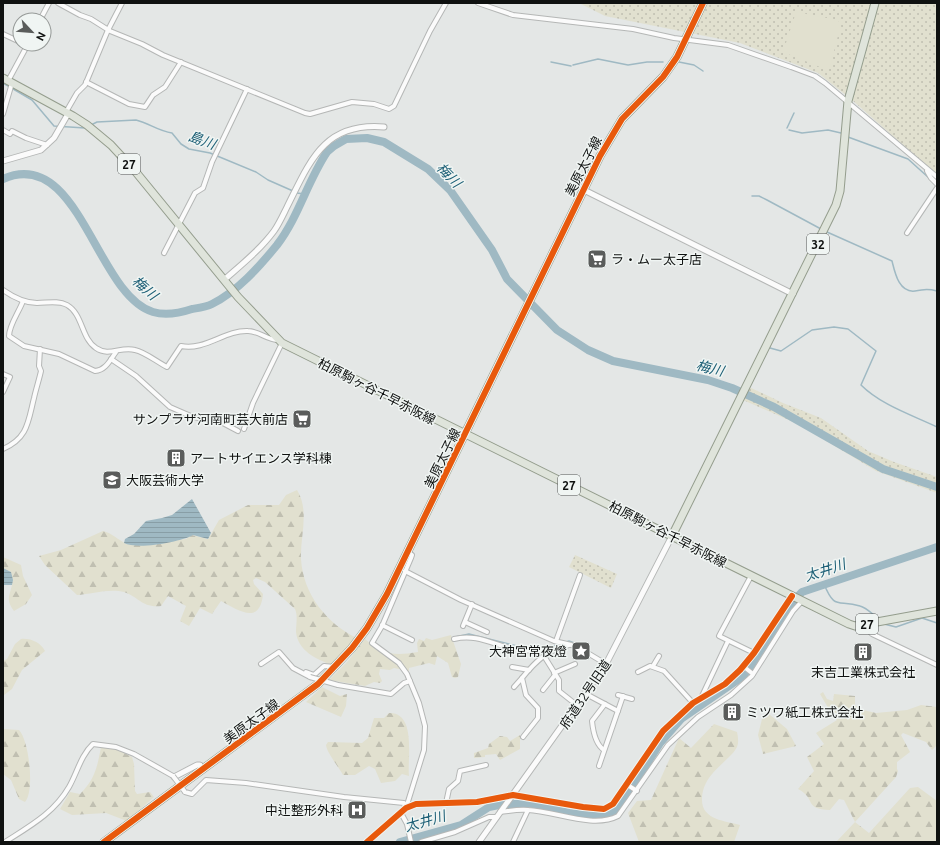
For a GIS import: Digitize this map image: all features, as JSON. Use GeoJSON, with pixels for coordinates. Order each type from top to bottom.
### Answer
{"type":"FeatureCollection","features":[{"type":"Feature","properties":{"kind":"main road","name":"美原太子線"},"geometry":{"type":"LineString","coordinates":[[104,842],[281,713],[318,684],[335,667],[368,628],[408,552],[613,132],[622,119],[663,77],[677,57],[703,3]]}},
{"type":"Feature","properties":{"kind":"main road","name":"32"},"geometry":{"type":"LineString","coordinates":[[672,536],[833,213],[838,198],[849,99],[875,3]]}},
{"type":"Feature","properties":{"kind":"main road","name":"柏原駒ヶ谷千早赤阪線"},"geometry":{"type":"LineString","coordinates":[[8,81],[67,113],[96,131],[118,152],[225,282],[280,341],[465,435],[849,624],[855,626],[937,611]]}},
{"type":"Feature","properties":{"kind":"street"},"geometry":{"type":"LineString","coordinates":[[44,12],[49,3]]}},
{"type":"Feature","properties":{"kind":"street"},"geometry":{"type":"LineString","coordinates":[[58,3],[80,15],[91,18],[108,30],[142,44],[171,59],[310,114],[352,102],[374,104],[389,109],[394,106],[414,62],[446,3]]}},
{"type":"Feature","properties":{"kind":"street"},"geometry":{"type":"LineString","coordinates":[[3,161],[34,153],[47,145],[54,138],[86,82],[108,30],[122,3]]}},
{"type":"Feature","properties":{"kind":"street"},"geometry":{"type":"LineString","coordinates":[[478,3],[514,15],[633,29],[728,45],[791,67],[821,79],[849,99],[937,177]]}},
{"type":"Feature","properties":{"kind":"street"},"geometry":{"type":"LineString","coordinates":[[3,114],[8,81],[24,52]]}},
{"type":"Feature","properties":{"kind":"street"},"geometry":{"type":"LineString","coordinates":[[86,82],[129,104],[145,107],[153,95],[165,87],[181,62]]}},
{"type":"Feature","properties":{"kind":"street"},"geometry":{"type":"LineString","coordinates":[[164,253],[195,193],[202,188],[212,162],[247,89]]}},
{"type":"Feature","properties":{"kind":"street"},"geometry":{"type":"LineString","coordinates":[[225,282],[275,230],[309,163],[325,144],[345,131],[367,126],[384,127]]}},
{"type":"Feature","properties":{"kind":"street"},"geometry":{"type":"LineString","coordinates":[[3,130],[10,134],[12,131],[26,138],[47,145]]}},
{"type":"Feature","properties":{"kind":"street"},"geometry":{"type":"LineString","coordinates":[[926,168],[931,178],[937,184]]}},
{"type":"Feature","properties":{"kind":"street"},"geometry":{"type":"LineString","coordinates":[[906,233],[937,188]]}},
{"type":"Feature","properties":{"kind":"street"},"geometry":{"type":"LineString","coordinates":[[584,190],[792,294]]}},
{"type":"Feature","properties":{"kind":"street"},"geometry":{"type":"LineString","coordinates":[[3,290],[23,301],[35,303],[60,302],[73,310],[88,339],[95,347],[105,352],[136,350],[167,367],[181,346],[196,347],[248,330],[272,340],[280,341],[253,403],[244,429]]}},
{"type":"Feature","properties":{"kind":"street"},"geometry":{"type":"LineString","coordinates":[[23,301],[19,314],[9,330],[8,336],[24,346],[59,354],[95,371],[100,370],[116,352]]}},
{"type":"Feature","properties":{"kind":"street"},"geometry":{"type":"LineString","coordinates":[[3,449],[16,441],[24,433],[29,422],[41,371],[39,366],[40,349]]}},
{"type":"Feature","properties":{"kind":"street"},"geometry":{"type":"LineString","coordinates":[[111,359],[136,376],[170,407],[193,417],[221,422],[238,431]]}},
{"type":"Feature","properties":{"kind":"street"},"geometry":{"type":"LineString","coordinates":[[3,374],[10,377],[3,392]]}},
{"type":"Feature","properties":{"kind":"street","name":"府道32号旧道"},"geometry":{"type":"LineString","coordinates":[[479,842],[578,706],[606,664],[672,536]]}},
{"type":"Feature","properties":{"kind":"street"},"geometry":{"type":"LineString","coordinates":[[406,808],[413,781],[422,762],[426,733],[419,703],[410,681],[399,663],[372,643],[382,625],[412,555],[408,552]]}},
{"type":"Feature","properties":{"kind":"street"},"geometry":{"type":"LineString","coordinates":[[405,571],[472,604],[556,641],[584,650],[606,664]]}},
{"type":"Feature","properties":{"kind":"street"},"geometry":{"type":"LineString","coordinates":[[556,641],[580,575]]}},
{"type":"Feature","properties":{"kind":"street"},"geometry":{"type":"LineString","coordinates":[[751,576],[719,636],[754,653]]}},
{"type":"Feature","properties":{"kind":"street"},"geometry":{"type":"LineString","coordinates":[[367,842],[406,808],[416,804],[477,802],[512,797],[604,809],[613,804],[663,731],[693,703],[725,684],[743,666],[754,653],[792,596]]}},
{"type":"Feature","properties":{"kind":"street"},"geometry":{"type":"LineString","coordinates":[[421,842],[455,832],[500,813],[528,810],[605,821],[618,816],[672,741],[698,716],[744,685],[753,674],[793,611],[802,601]]}},
{"type":"Feature","properties":{"kind":"street"},"geometry":{"type":"LineString","coordinates":[[472,604],[464,624],[487,632]]}},
{"type":"Feature","properties":{"kind":"street"},"geometry":{"type":"LineString","coordinates":[[866,624],[868,631],[872,634],[937,665]]}},
{"type":"Feature","properties":{"kind":"street"},"geometry":{"type":"LineString","coordinates":[[382,625],[412,640]]}},
{"type":"Feature","properties":{"kind":"street"},"geometry":{"type":"LineString","coordinates":[[454,639],[468,636],[517,650],[534,651],[570,645]]}},
{"type":"Feature","properties":{"kind":"street"},"geometry":{"type":"LineString","coordinates":[[701,698],[728,641]]}},
{"type":"Feature","properties":{"kind":"street"},"geometry":{"type":"LineString","coordinates":[[514,687],[537,660],[557,648]]}},
{"type":"Feature","properties":{"kind":"street"},"geometry":{"type":"LineString","coordinates":[[261,664],[280,652],[297,670],[310,677],[338,685],[391,694],[404,683],[410,681]]}},
{"type":"Feature","properties":{"kind":"street"},"geometry":{"type":"LineString","coordinates":[[544,656],[559,680],[561,694],[578,706]]}},
{"type":"Feature","properties":{"kind":"street"},"geometry":{"type":"LineString","coordinates":[[638,672],[653,666],[659,656]]}},
{"type":"Feature","properties":{"kind":"street"},"geometry":{"type":"LineString","coordinates":[[544,690],[555,674],[575,664]]}},
{"type":"Feature","properties":{"kind":"street"},"geometry":{"type":"LineString","coordinates":[[297,670],[299,669],[314,675],[324,666],[335,667]]}},
{"type":"Feature","properties":{"kind":"street"},"geometry":{"type":"LineString","coordinates":[[653,666],[664,672],[693,703]]}},
{"type":"Feature","properties":{"kind":"street"},"geometry":{"type":"LineString","coordinates":[[743,666],[753,674]]}},
{"type":"Feature","properties":{"kind":"street"},"geometry":{"type":"LineString","coordinates":[[512,667],[529,670]]}},
{"type":"Feature","properties":{"kind":"street"},"geometry":{"type":"LineString","coordinates":[[522,678],[526,695],[538,708],[538,716],[523,737]]}},
{"type":"Feature","properties":{"kind":"street"},"geometry":{"type":"LineString","coordinates":[[586,694],[618,711]]}},
{"type":"Feature","properties":{"kind":"street"},"geometry":{"type":"LineString","coordinates":[[618,695],[632,699]]}},
{"type":"Feature","properties":{"kind":"street"},"geometry":{"type":"LineString","coordinates":[[599,766],[624,696]]}},
{"type":"Feature","properties":{"kind":"street"},"geometry":{"type":"LineString","coordinates":[[604,750],[601,748],[593,733],[592,721],[605,704]]}},
{"type":"Feature","properties":{"kind":"street"},"geometry":{"type":"LineString","coordinates":[[538,716],[543,717]]}},
{"type":"Feature","properties":{"kind":"street"},"geometry":{"type":"LineString","coordinates":[[5,842],[44,817],[58,804],[69,788],[86,753],[93,744],[116,747],[174,776],[185,792],[192,794],[206,780],[229,781],[344,797],[404,803],[406,808]]}},
{"type":"Feature","properties":{"kind":"street"},"geometry":{"type":"LineString","coordinates":[[174,776],[197,765],[200,765],[201,771]]}},
{"type":"Feature","properties":{"kind":"street"},"geometry":{"type":"LineString","coordinates":[[446,803],[449,789],[458,781],[460,771],[486,765]]}},
{"type":"Feature","properties":{"kind":"street"},"geometry":{"type":"LineString","coordinates":[[627,784],[636,790]]}},
{"type":"Feature","properties":{"kind":"street"},"geometry":{"type":"LineString","coordinates":[[513,842],[528,810]]}},
{"type":"Feature","properties":{"kind":"street"},"geometry":{"type":"LineString","coordinates":[[401,813],[410,833],[411,842]]}},
{"type":"Feature","properties":{"kind":"green space"},"geometry":{"type":"Polygon","coordinates":[[[579,3],[937,3],[937,175],[852,100],[818,73],[740,43],[605,16],[579,3]]]}},
{"type":"Feature","properties":{"kind":"green space"},"geometry":{"type":"Polygon","coordinates":[[[796,12],[837,20],[841,23],[830,68],[825,69],[783,52],[796,12]]]}},
{"type":"Feature","properties":{"kind":"green space"},"geometry":{"type":"Polygon","coordinates":[[[749,387],[783,403],[821,418],[868,451],[937,477],[937,493],[876,471],[800,425],[743,400],[749,387]]]}},
{"type":"Feature","properties":{"kind":"green space"},"geometry":{"type":"Polygon","coordinates":[[[297,490],[301,498],[304,515],[301,559],[306,584],[318,606],[327,616],[336,625],[357,638],[332,665],[314,657],[304,649],[297,639],[297,620],[295,609],[265,582],[256,578],[253,580],[254,584],[263,594],[258,610],[253,613],[247,613],[221,601],[212,614],[200,608],[189,626],[180,621],[186,606],[168,596],[161,606],[155,606],[145,604],[129,594],[119,591],[77,595],[45,565],[39,556],[61,550],[103,531],[127,544],[186,539],[192,535],[208,539],[219,520],[248,505],[279,505],[286,495],[297,490]]]}},
{"type":"Feature","properties":{"kind":"green space"},"geometry":{"type":"Polygon","coordinates":[[[575,555],[617,574],[611,588],[569,567],[575,555]]]}},
{"type":"Feature","properties":{"kind":"green space"},"geometry":{"type":"Polygon","coordinates":[[[3,557],[21,565],[23,576],[32,595],[26,604],[14,611],[9,601],[12,583],[11,572],[3,568],[3,557]]]}},
{"type":"Feature","properties":{"kind":"green space"},"geometry":{"type":"Polygon","coordinates":[[[451,635],[461,664],[458,677],[452,677],[448,663],[437,656],[435,665],[429,663],[409,668],[409,671],[394,668],[390,670],[380,669],[379,674],[382,681],[380,683],[374,682],[365,686],[329,680],[348,661],[365,639],[383,651],[402,654],[418,652],[417,643],[419,639],[424,641],[426,638],[432,640],[451,635]]]}},
{"type":"Feature","properties":{"kind":"green space"},"geometry":{"type":"Polygon","coordinates":[[[21,639],[28,639],[35,642],[45,651],[22,670],[12,689],[4,695],[3,661],[7,659],[15,644],[21,639]]]}},
{"type":"Feature","properties":{"kind":"green space"},"geometry":{"type":"Polygon","coordinates":[[[322,687],[340,696],[347,694],[346,706],[341,717],[306,702],[322,687]]]}},
{"type":"Feature","properties":{"kind":"green space"},"geometry":{"type":"Polygon","coordinates":[[[823,692],[827,699],[833,701],[834,694],[855,696],[855,705],[859,709],[876,713],[907,710],[921,705],[937,707],[937,745],[932,750],[926,742],[903,733],[901,735],[910,752],[897,762],[898,771],[896,777],[855,822],[844,800],[839,799],[830,810],[816,808],[807,796],[798,789],[814,771],[807,757],[824,744],[816,733],[837,720],[828,715],[830,711],[820,694],[823,692]]]}},
{"type":"Feature","properties":{"kind":"green space"},"geometry":{"type":"Polygon","coordinates":[[[389,713],[398,715],[404,720],[407,728],[409,738],[409,776],[402,774],[395,781],[381,783],[375,769],[369,766],[355,775],[343,775],[328,752],[326,745],[328,742],[362,743],[368,738],[374,718],[384,718],[389,713]]]}},
{"type":"Feature","properties":{"kind":"green space"},"geometry":{"type":"Polygon","coordinates":[[[769,714],[787,729],[796,746],[763,754],[758,735],[763,715],[769,714]]]}},
{"type":"Feature","properties":{"kind":"green space"},"geometry":{"type":"Polygon","coordinates":[[[714,724],[737,732],[738,743],[733,752],[707,781],[703,793],[703,807],[710,816],[722,821],[740,825],[734,842],[639,842],[628,813],[637,801],[651,800],[679,738],[691,748],[714,724]]]}},
{"type":"Feature","properties":{"kind":"green space"},"geometry":{"type":"Polygon","coordinates":[[[3,729],[19,730],[26,744],[30,766],[30,788],[25,802],[19,799],[11,780],[3,774],[3,729]]]}},
{"type":"Feature","properties":{"kind":"green space"},"geometry":{"type":"Polygon","coordinates":[[[520,735],[520,749],[500,760],[496,754],[474,758],[474,753],[488,748],[489,744],[500,736],[507,737],[510,741],[520,735]]]}},
{"type":"Feature","properties":{"kind":"green space"},"geometry":{"type":"Polygon","coordinates":[[[101,747],[117,749],[132,757],[134,764],[135,791],[137,794],[150,792],[154,797],[127,821],[106,813],[72,815],[60,809],[70,792],[80,794],[89,783],[97,767],[101,747]]]}},
{"type":"Feature","properties":{"kind":"green space"},"geometry":{"type":"Polygon","coordinates":[[[918,787],[937,801],[937,842],[836,842],[855,822],[869,833],[910,788],[918,787]]]}},
{"type":"Feature","properties":{"kind":"water"},"geometry":{"type":"Polygon","coordinates":[[[192,499],[211,533],[208,539],[193,535],[187,538],[159,544],[139,546],[124,543],[125,539],[134,534],[146,521],[172,515],[192,499]]]}},
{"type":"Feature","properties":{"kind":"water"},"geometry":{"type":"Polygon","coordinates":[[[3,568],[11,572],[13,580],[12,585],[3,585],[3,568]]]}},
{"type":"Feature","properties":{"kind":"waterway"},"geometry":{"type":"LineString","coordinates":[[573,65],[598,59],[628,65],[647,62],[663,62]]}},
{"type":"Feature","properties":{"kind":"waterway"},"geometry":{"type":"LineString","coordinates":[[551,62],[571,66]]}},
{"type":"Feature","properties":{"kind":"waterway"},"geometry":{"type":"LineString","coordinates":[[679,62],[694,65],[703,71]]}},
{"type":"Feature","properties":{"kind":"waterway","name":"島川"},"geometry":{"type":"LineString","coordinates":[[3,83],[32,100],[54,126],[85,128]]}},
{"type":"Feature","properties":{"kind":"waterway"},"geometry":{"type":"LineString","coordinates":[[787,128],[794,113]]}},
{"type":"Feature","properties":{"kind":"waterway","name":"島川"},"geometry":{"type":"LineString","coordinates":[[91,125],[97,122],[141,121],[162,131],[172,133],[181,144],[189,149],[210,153],[256,172],[268,180],[293,191]]}},
{"type":"Feature","properties":{"kind":"waterway"},"geometry":{"type":"LineString","coordinates":[[789,130],[802,133],[828,130],[841,133]]}},
{"type":"Feature","properties":{"kind":"waterway"},"geometry":{"type":"LineString","coordinates":[[848,137],[908,159],[929,178]]}},
{"type":"Feature","properties":{"kind":"waterway","name":"梅川"},"geometry":{"type":"LineString","coordinates":[[3,179],[29,174],[50,183],[69,202],[116,279],[133,300],[153,312],[173,314],[205,307],[222,299],[255,270],[285,234],[320,163],[327,152],[334,146],[346,139],[367,138],[384,142],[428,169],[450,190],[492,250],[507,279],[557,330],[588,350],[613,361],[708,380],[732,388],[774,407],[883,469],[937,487]]}},
{"type":"Feature","properties":{"kind":"waterway","name":"島川"},"geometry":{"type":"LineString","coordinates":[[296,193],[306,194]]}},
{"type":"Feature","properties":{"kind":"waterway"},"geometry":{"type":"LineString","coordinates":[[752,196],[759,196],[821,229]]}},
{"type":"Feature","properties":{"kind":"waterway"},"geometry":{"type":"LineString","coordinates":[[827,232],[892,261],[901,286],[905,289],[910,291],[927,289],[937,291]]}},
{"type":"Feature","properties":{"kind":"waterway"},"geometry":{"type":"LineString","coordinates":[[770,348],[781,351],[812,330],[834,327],[848,329],[876,351],[861,385],[887,404],[937,427]]}},
{"type":"Feature","properties":{"kind":"waterway","name":"太井川"},"geometry":{"type":"LineString","coordinates":[[400,842],[461,825],[489,807],[499,805],[529,803],[569,813],[604,817],[611,814],[622,803],[660,743],[681,719],[742,677],[788,607],[802,592],[937,547]]}},
{"type":"Feature","properties":{"kind":"waterway"},"geometry":{"type":"LineString","coordinates":[[824,584],[834,601],[863,607],[878,618]]}},
{"type":"Feature","properties":{"kind":"waterway"},"geometry":{"type":"LineString","coordinates":[[884,624],[896,627],[922,618],[937,623]]}},
{"type":"Feature","properties":{"kind":"waterway"},"geometry":{"type":"LineString","coordinates":[[455,637],[469,634],[529,649]]}},
{"type":"Feature","properties":{"kind":"waterway"},"geometry":{"type":"LineString","coordinates":[[566,642],[569,641],[577,644]]}},
{"type":"Feature","properties":{"kind":"waterway"},"geometry":{"type":"LineString","coordinates":[[547,648],[560,644]]}},
{"type":"Feature","properties":{"kind":"cycle path"},"geometry":{"type":"LineString","coordinates":[[104,842],[318,684],[352,648],[367,628],[387,594],[600,156],[622,119],[663,77],[677,57],[703,3]]}},
{"type":"Feature","properties":{"kind":"cycle path"},"geometry":{"type":"LineString","coordinates":[[367,842],[406,808],[416,804],[477,802],[513,795],[583,807],[604,809],[613,804],[663,731],[693,703],[725,684],[740,670],[754,653],[792,596]]}},
{"type":"Feature","properties":{"kind":"place","name":"ラ・ムー太子店"},"geometry":{"type":"Point","coordinates":[597,259]}},
{"type":"Feature","properties":{"kind":"place","name":"サンプラザ河南町芸大前店"},"geometry":{"type":"Point","coordinates":[302,419]}},
{"type":"Feature","properties":{"kind":"place","name":"アートサイエンス学科棟"},"geometry":{"type":"Point","coordinates":[176,458]}},
{"type":"Feature","properties":{"kind":"place","name":"大阪芸術大学"},"geometry":{"type":"Point","coordinates":[112,480]}},
{"type":"Feature","properties":{"kind":"place","name":"大神宮常夜燈"},"geometry":{"type":"Point","coordinates":[581,651]}},
{"type":"Feature","properties":{"kind":"place","name":"末吉工業株式会社"},"geometry":{"type":"Point","coordinates":[863,652]}},
{"type":"Feature","properties":{"kind":"place","name":"ミツワ紙工株式会社"},"geometry":{"type":"Point","coordinates":[732,712]}},
{"type":"Feature","properties":{"kind":"place","name":"中辻整形外科"},"geometry":{"type":"Point","coordinates":[357,810]}}]}
